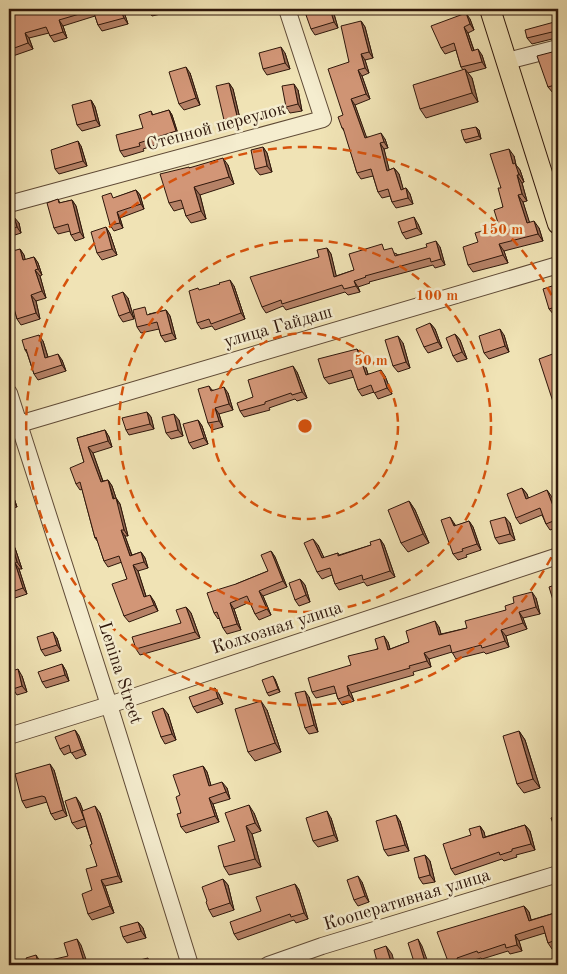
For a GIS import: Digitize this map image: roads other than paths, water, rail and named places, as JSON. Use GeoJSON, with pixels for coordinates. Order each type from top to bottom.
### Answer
{"type":"FeatureCollection","features":[{"type":"Feature","properties":{"kind":"main road"},"geometry":{"type":"LineString","coordinates":[[490,9],[558,224]]}},
{"type":"Feature","properties":{"kind":"street","name":"Степной переулок"},"geometry":{"type":"LineString","coordinates":[[9,204],[323,119],[287,9]]}},
{"type":"Feature","properties":{"kind":"street"},"geometry":{"type":"LineString","coordinates":[[508,61],[558,48]]}},
{"type":"Feature","properties":{"kind":"street","name":"улица Гайдаш"},"geometry":{"type":"LineString","coordinates":[[14,425],[558,265]]}},
{"type":"Feature","properties":{"kind":"street","name":"Lenina Street"},"geometry":{"type":"LineString","coordinates":[[9,393],[14,425],[109,705],[190,965]]}},
{"type":"Feature","properties":{"kind":"street","name":"Колхозная улица"},"geometry":{"type":"LineString","coordinates":[[9,736],[109,705],[558,556]]}},
{"type":"Feature","properties":{"kind":"street","name":"Кооперативная улица"},"geometry":{"type":"LineString","coordinates":[[268,965],[322,946],[558,874]]}}]}
